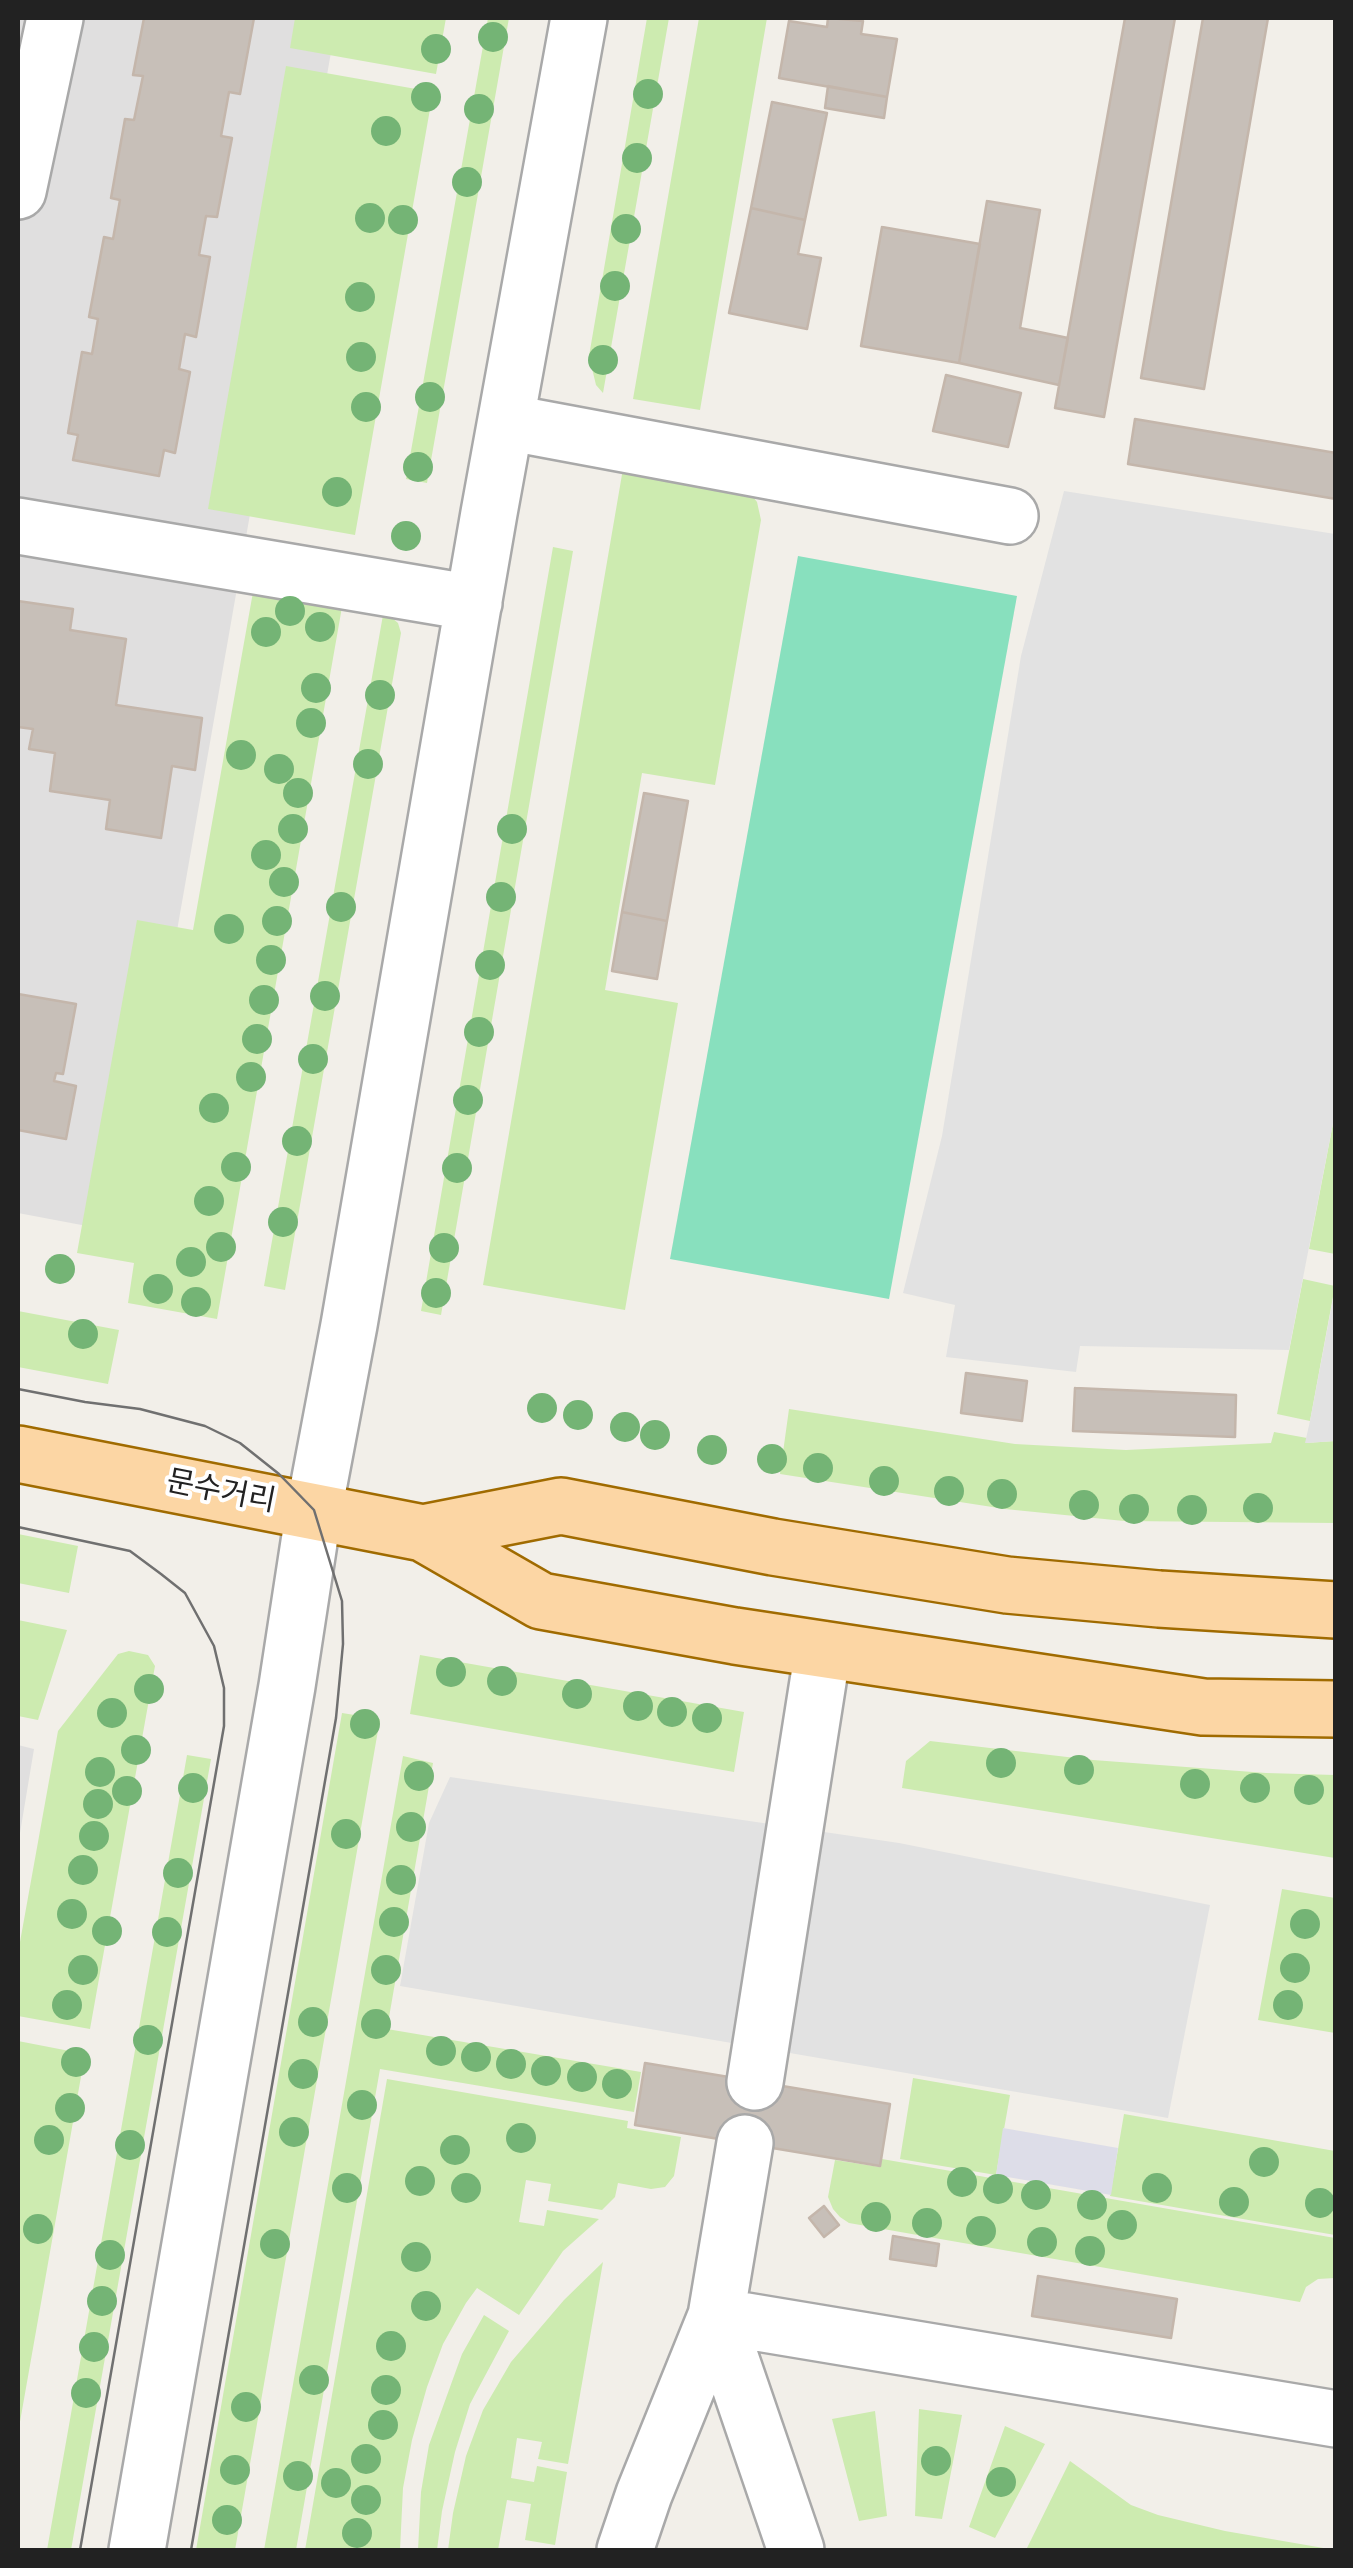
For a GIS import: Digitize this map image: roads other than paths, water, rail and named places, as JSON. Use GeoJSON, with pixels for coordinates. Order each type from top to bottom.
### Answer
{"type":"FeatureCollection","features":[{"type":"Feature","properties":{"kind":"main road","name":"문수거리"},"geometry":{"type":"LineString","coordinates":[[18,1454],[424,1533]]}},
{"type":"Feature","properties":{"kind":"main road"},"geometry":{"type":"LineString","coordinates":[[424,1533],[561,1506],[772,1547],[1007,1584],[1336,1610]]}},
{"type":"Feature","properties":{"kind":"main road"},"geometry":{"type":"LineString","coordinates":[[424,1533],[542,1601],[823,1650],[1203,1706],[1336,1709]]}},
{"type":"Feature","properties":{"kind":"street"},"geometry":{"type":"LineString","coordinates":[[18,191],[54,18]]}},
{"type":"Feature","properties":{"kind":"street"},"geometry":{"type":"LineString","coordinates":[[138,2550],[288,1686],[314,1510],[578,18]]}},
{"type":"Feature","properties":{"kind":"street"},"geometry":{"type":"LineString","coordinates":[[506,422],[1010,516]]}},
{"type":"Feature","properties":{"kind":"street"},"geometry":{"type":"LineString","coordinates":[[18,526],[474,602]]}},
{"type":"Feature","properties":{"kind":"street"},"geometry":{"type":"LineString","coordinates":[[755,2082],[823,1650]]}},
{"type":"Feature","properties":{"kind":"street"},"geometry":{"type":"LineString","coordinates":[[624,2550],[716,2316],[746,2143]]}},
{"type":"Feature","properties":{"kind":"street"},"geometry":{"type":"LineString","coordinates":[[716,2316],[1336,2419]]}},
{"type":"Feature","properties":{"kind":"street"},"geometry":{"type":"LineString","coordinates":[[716,2316],[796,2550]]}},
{"type":"Feature","properties":{"kind":"tram line"},"geometry":{"type":"LineString","coordinates":[[18,1389],[140,1409],[205,1426],[240,1443],[279,1474],[314,1510],[342,1601],[343,1644],[336,1718],[191,2550]]}},
{"type":"Feature","properties":{"kind":"tram line"},"geometry":{"type":"LineString","coordinates":[[18,1527],[130,1551],[161,1574],[185,1593],[214,1646],[224,1688],[224,1726],[80,2550]]}}]}
